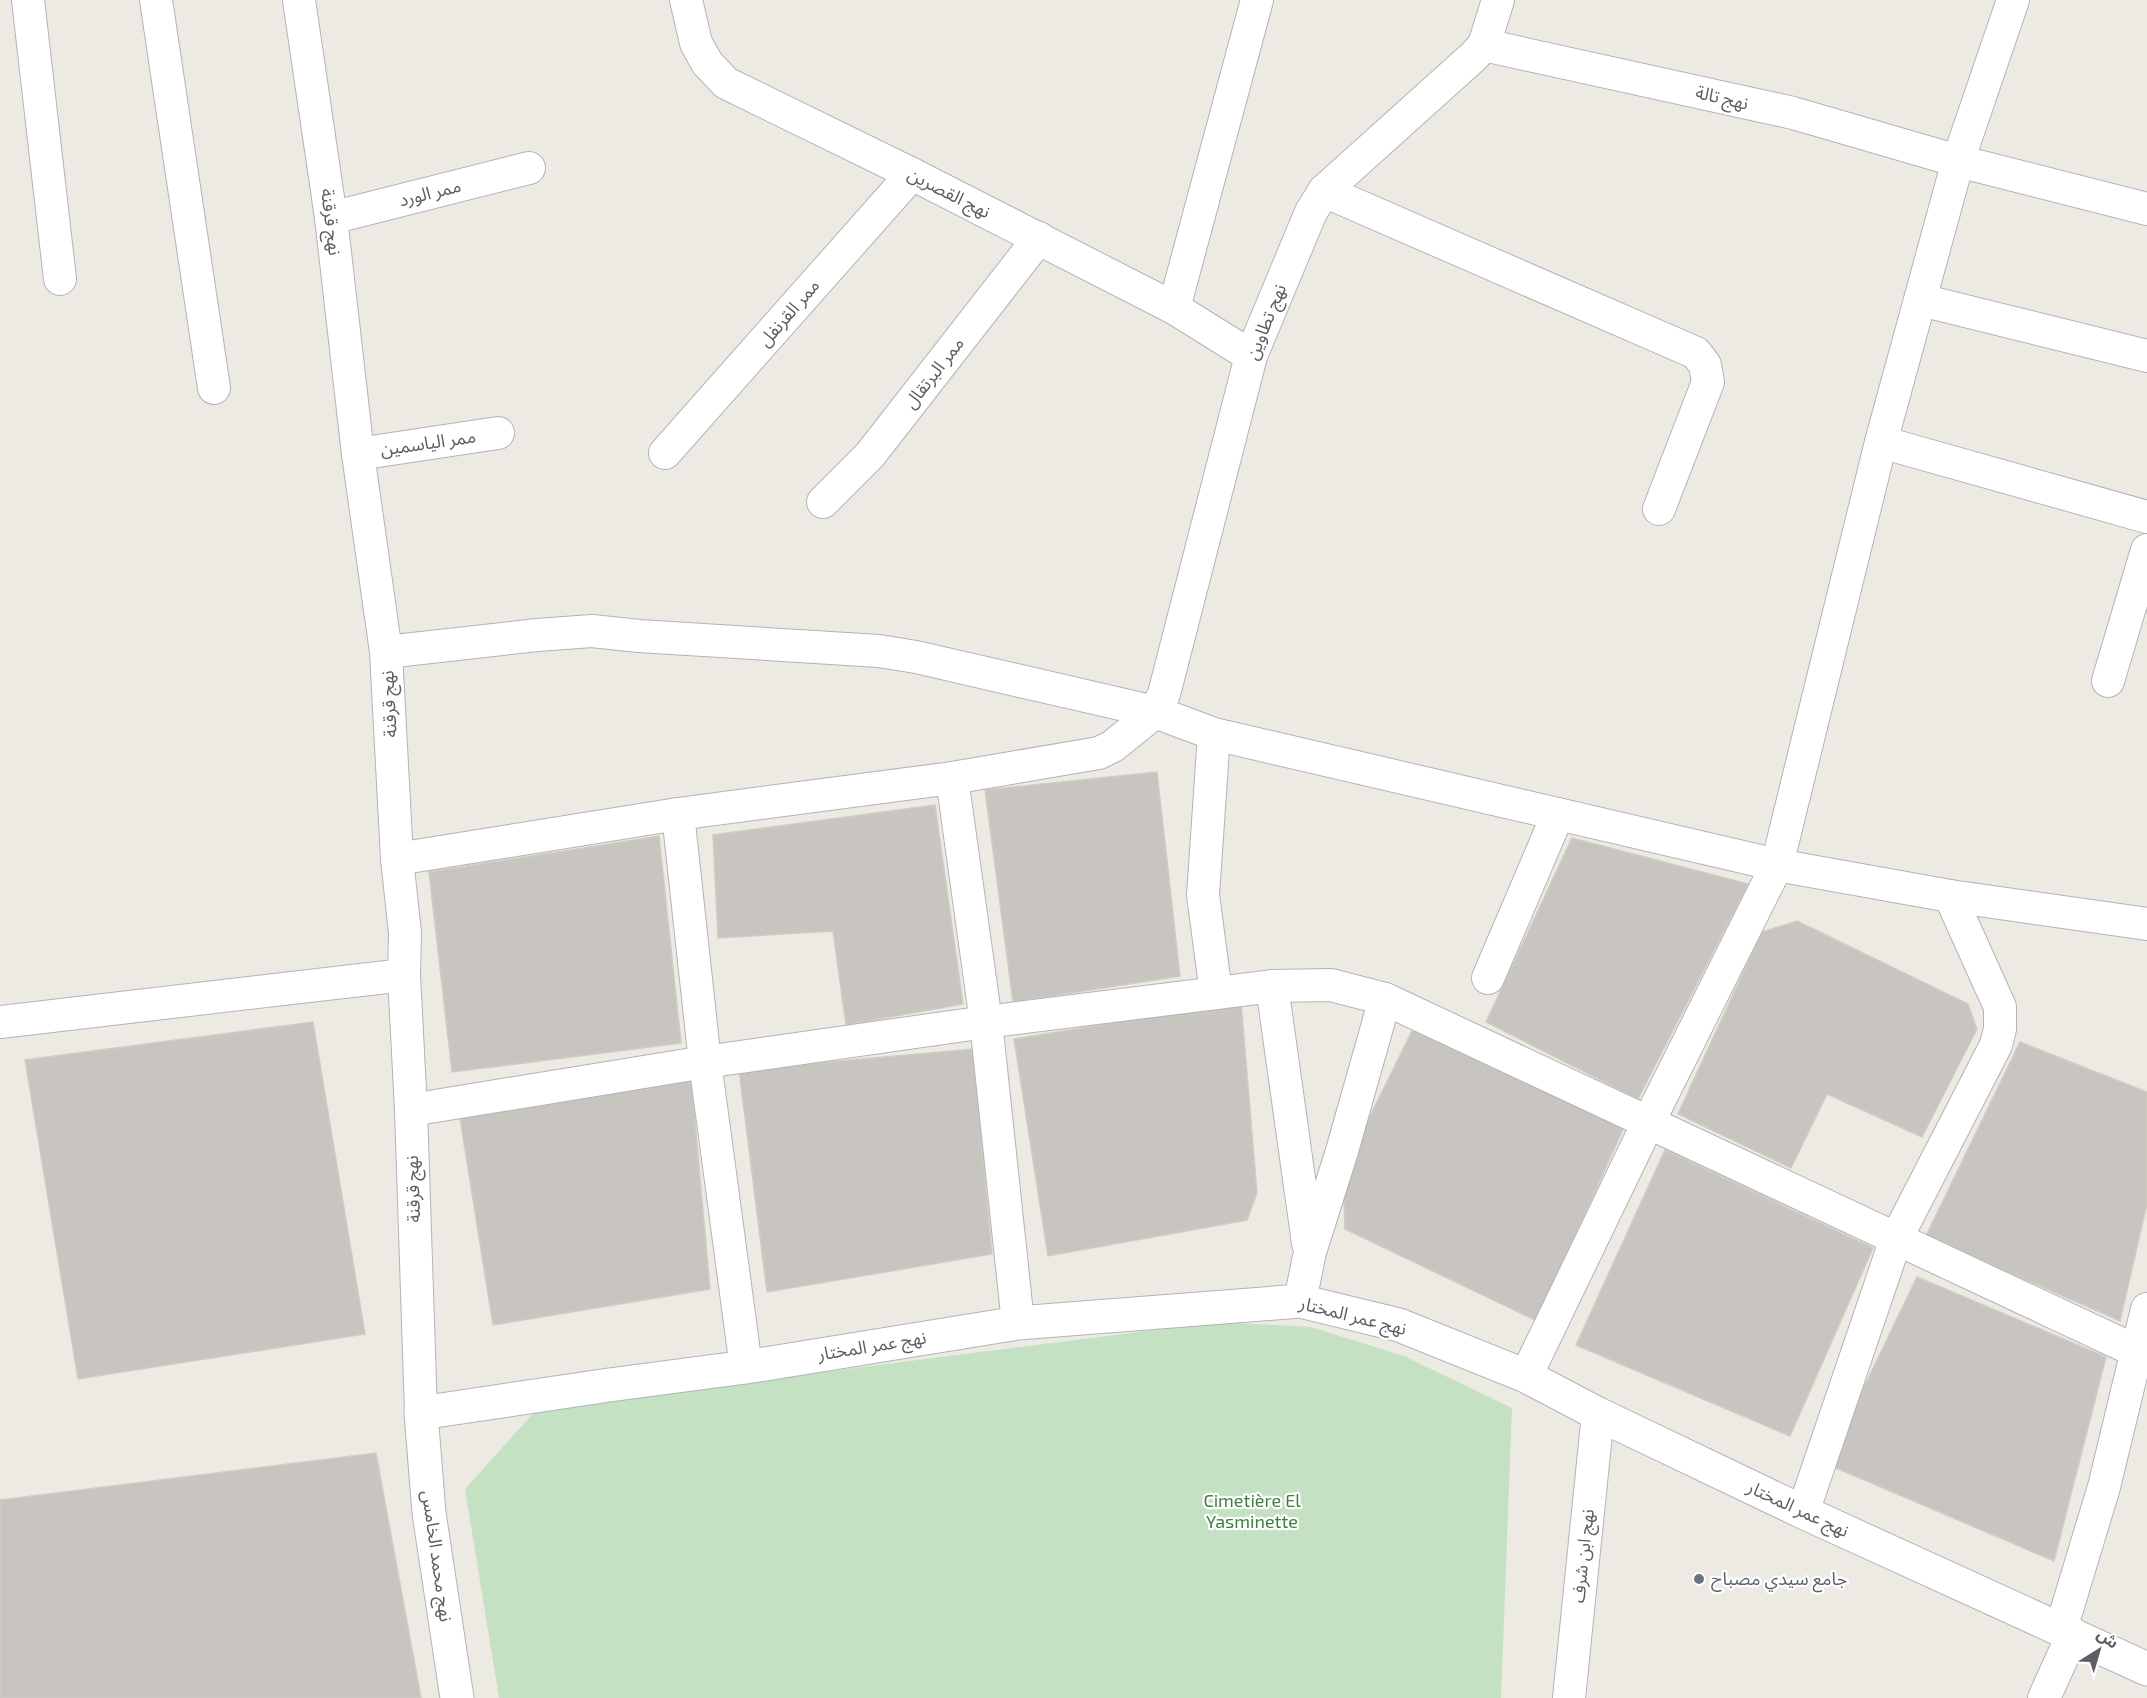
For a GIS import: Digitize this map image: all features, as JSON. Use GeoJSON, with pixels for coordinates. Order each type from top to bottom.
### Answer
{"type":"FeatureCollection","features":[{"type":"Feature","properties":{"kind":"street"},"geometry":{"type":"LineString","coordinates":[[28,0],[60,279]]}},
{"type":"Feature","properties":{"kind":"street"},"geometry":{"type":"LineString","coordinates":[[156,0],[214,388]]}},
{"type":"Feature","properties":{"kind":"street","name":"نهج قرقنة"},"geometry":{"type":"LineString","coordinates":[[299,0],[331,218],[358,454],[386,652],[397,859],[405,933],[404,975],[421,1413]]}},
{"type":"Feature","properties":{"kind":"street","name":"نهج القصرين"},"geometry":{"type":"LineString","coordinates":[[686,0],[696,43],[707,63],[726,83],[912,174],[1174,308],[1251,356]]}},
{"type":"Feature","properties":{"kind":"street","name":"نهج تطاوين"},"geometry":{"type":"LineString","coordinates":[[1155,712],[1164,694],[1172,668],[1251,356],[1311,212],[1324,191],[1484,45],[1498,0]]}},
{"type":"Feature","properties":{"kind":"street"},"geometry":{"type":"LineString","coordinates":[[1526,1376],[1648,1123],[1777,866],[1881,442],[1958,161],[2013,0]]}},
{"type":"Feature","properties":{"kind":"street"},"geometry":{"type":"LineString","coordinates":[[1174,308],[1252,1]]}},
{"type":"Feature","properties":{"kind":"street","name":"نهج تالة"},"geometry":{"type":"LineString","coordinates":[[1484,45],[1793,114],[1958,161],[2147,209]]}},
{"type":"Feature","properties":{"kind":"street","name":"ممر الورد"},"geometry":{"type":"LineString","coordinates":[[331,218],[529,168]]}},
{"type":"Feature","properties":{"kind":"street","name":"ممر القرنفل"},"geometry":{"type":"LineString","coordinates":[[665,453],[912,174]]}},
{"type":"Feature","properties":{"kind":"street"},"geometry":{"type":"LineString","coordinates":[[1324,191],[1696,353],[1705,365],[1708,382],[1659,509]]}},
{"type":"Feature","properties":{"kind":"street","name":"ممر البرتقال"},"geometry":{"type":"LineString","coordinates":[[823,502],[870,455],[1039,238]]}},
{"type":"Feature","properties":{"kind":"street"},"geometry":{"type":"LineString","coordinates":[[1921,300],[2147,356]]}},
{"type":"Feature","properties":{"kind":"street","name":"ممر الياسمين"},"geometry":{"type":"LineString","coordinates":[[358,454],[498,433]]}},
{"type":"Feature","properties":{"kind":"street"},"geometry":{"type":"LineString","coordinates":[[1881,442],[2147,518]]}},
{"type":"Feature","properties":{"kind":"street"},"geometry":{"type":"LineString","coordinates":[[2108,681],[2147,550]]}},
{"type":"Feature","properties":{"kind":"street"},"geometry":{"type":"LineString","coordinates":[[386,652],[592,631],[879,651],[916,657],[1155,712],[1214,734],[1777,866],[1950,896],[2147,924]]}},
{"type":"Feature","properties":{"kind":"street"},"geometry":{"type":"LineString","coordinates":[[397,859],[678,814],[952,778],[1100,753],[1113,746],[1155,712]]}},
{"type":"Feature","properties":{"kind":"street"},"geometry":{"type":"LineString","coordinates":[[1214,734],[1203,895],[1216,993]]}},
{"type":"Feature","properties":{"kind":"street"},"geometry":{"type":"LineString","coordinates":[[952,778],[986,1022],[1018,1323]]}},
{"type":"Feature","properties":{"kind":"street"},"geometry":{"type":"LineString","coordinates":[[678,814],[705,1062],[746,1367]]}},
{"type":"Feature","properties":{"kind":"street"},"geometry":{"type":"LineString","coordinates":[[1488,978],[1558,814]]}},
{"type":"Feature","properties":{"kind":"street"},"geometry":{"type":"LineString","coordinates":[[1803,1512],[1896,1239],[1996,1045],[2000,1029],[2000,1007],[1950,896]]}},
{"type":"Feature","properties":{"kind":"street"},"geometry":{"type":"LineString","coordinates":[[0,1022],[404,975]]}},
{"type":"Feature","properties":{"kind":"street"},"geometry":{"type":"LineString","coordinates":[[411,1110],[705,1062],[986,1022],[1272,986],[1331,985],[1385,999],[2136,1351]]}},
{"type":"Feature","properties":{"kind":"street"},"geometry":{"type":"LineString","coordinates":[[1272,986],[1310,1252]]}},
{"type":"Feature","properties":{"kind":"street"},"geometry":{"type":"LineString","coordinates":[[1299,1300],[1310,1252],[1342,1151],[1385,999]]}},
{"type":"Feature","properties":{"kind":"street","name":"نهج عمر المختار"},"geometry":{"type":"LineString","coordinates":[[421,1413],[746,1367],[1018,1323],[1299,1300],[1399,1325],[1526,1376],[1598,1414],[1803,1512],[2147,1669]]}},
{"type":"Feature","properties":{"kind":"street"},"geometry":{"type":"LineString","coordinates":[[2044,1698],[2067,1632],[2147,1309]]}},
{"type":"Feature","properties":{"kind":"street","name":"نهج محمد الخامس"},"geometry":{"type":"LineString","coordinates":[[421,1413],[429,1513],[457,1698]]}},
{"type":"Feature","properties":{"kind":"street","name":"نهج ابن شرف"},"geometry":{"type":"LineString","coordinates":[[1569,1698],[1598,1414]]}},
{"type":"Feature","properties":{"kind":"green space","name":"Cimetière El Yasminette"},"geometry":{"type":"Polygon","coordinates":[[[1217,1322],[1311,1327],[1404,1356],[1512,1408],[1501,1698],[499,1698],[465,1489],[538,1408],[1217,1322]]]}},
{"type":"Feature","properties":{"kind":"building"},"geometry":{"type":"Polygon","coordinates":[[[1157,772],[1180,976],[1013,1002],[985,790],[1157,772]]]}},
{"type":"Feature","properties":{"kind":"building"},"geometry":{"type":"Polygon","coordinates":[[[935,805],[963,1004],[846,1025],[833,931],[718,938],[713,835],[935,805]]]}},
{"type":"Feature","properties":{"kind":"building"},"geometry":{"type":"Polygon","coordinates":[[[659,836],[681,1043],[452,1072],[429,872],[659,836]]]}},
{"type":"Feature","properties":{"kind":"building"},"geometry":{"type":"Polygon","coordinates":[[[1572,838],[1748,884],[1638,1099],[1486,1022],[1572,838]]]}},
{"type":"Feature","properties":{"kind":"building"},"geometry":{"type":"Polygon","coordinates":[[[1797,921],[1968,1004],[1977,1029],[1922,1137],[1827,1094],[1791,1168],[1678,1114],[1762,932],[1797,921]]]}},
{"type":"Feature","properties":{"kind":"building"},"geometry":{"type":"Polygon","coordinates":[[[1241,1002],[1257,1193],[1247,1220],[1048,1256],[1014,1039],[1241,1002]]]}},
{"type":"Feature","properties":{"kind":"building"},"geometry":{"type":"Polygon","coordinates":[[[313,1022],[365,1334],[78,1379],[25,1060],[313,1022]]]}},
{"type":"Feature","properties":{"kind":"building"},"geometry":{"type":"Polygon","coordinates":[[[1415,1025],[1623,1129],[1537,1321],[1345,1229],[1343,1171],[1415,1025]]]}},
{"type":"Feature","properties":{"kind":"building"},"geometry":{"type":"Polygon","coordinates":[[[2020,1042],[2147,1092],[2147,1204],[2120,1321],[1926,1236],[2020,1042]]]}},
{"type":"Feature","properties":{"kind":"building"},"geometry":{"type":"Polygon","coordinates":[[[973,1049],[992,1254],[767,1292],[739,1070],[973,1049]]]}},
{"type":"Feature","properties":{"kind":"building"},"geometry":{"type":"Polygon","coordinates":[[[691,1077],[710,1289],[493,1325],[459,1112],[691,1077]]]}},
{"type":"Feature","properties":{"kind":"building"},"geometry":{"type":"Polygon","coordinates":[[[1665,1150],[1873,1248],[1790,1436],[1576,1345],[1665,1150]]]}},
{"type":"Feature","properties":{"kind":"building"},"geometry":{"type":"Polygon","coordinates":[[[1917,1277],[2106,1357],[2054,1561],[1827,1464],[1917,1277]]]}},
{"type":"Feature","properties":{"kind":"building"},"geometry":{"type":"Polygon","coordinates":[[[376,1453],[421,1698],[0,1698],[0,1500],[376,1453]]]}},
{"type":"Feature","properties":{"kind":"place","name":"جامع سيدي مصباح"},"geometry":{"type":"Point","coordinates":[1699,1579]}}]}
